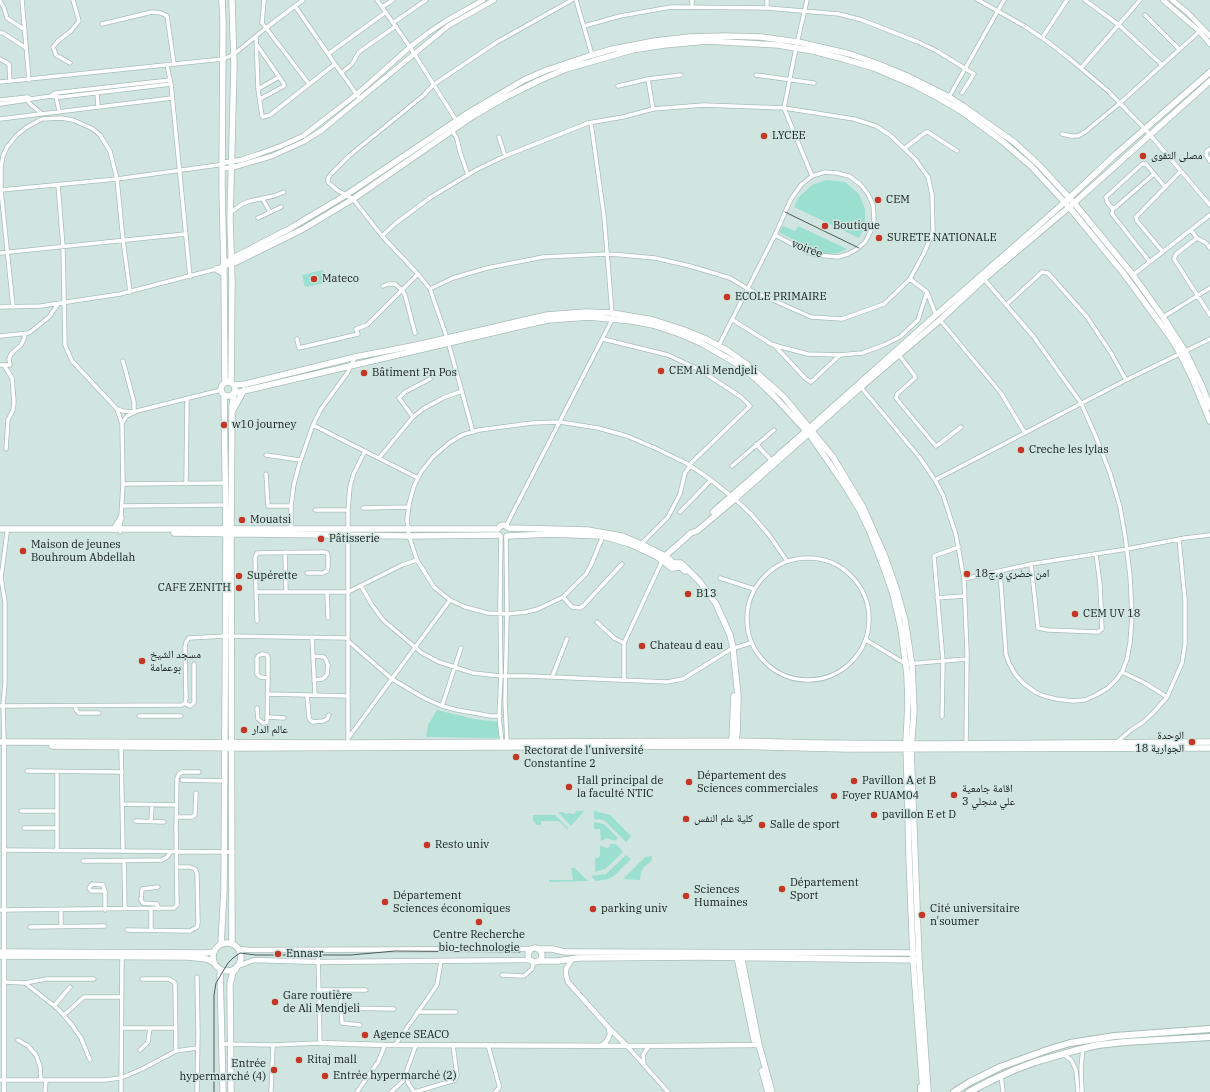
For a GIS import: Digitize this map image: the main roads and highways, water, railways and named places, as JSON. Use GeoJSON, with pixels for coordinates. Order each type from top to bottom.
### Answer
{"type":"FeatureCollection","features":[{"type":"Feature","properties":{"kind":"main road"},"geometry":{"type":"LineString","coordinates":[[222,0],[223,59],[221,165],[225,383],[222,386],[222,393],[225,404],[225,505],[228,531]]}},
{"type":"Feature","properties":{"kind":"main road"},"geometry":{"type":"LineString","coordinates":[[221,944],[224,890],[228,531],[232,413],[236,389],[233,384],[231,374],[232,261],[230,213],[233,55],[232,0]]}},
{"type":"Feature","properties":{"kind":"main road"},"geometry":{"type":"LineString","coordinates":[[224,264],[303,229],[353,199],[524,80],[547,70],[613,49],[655,41],[690,37],[726,36],[761,38],[850,54],[878,64],[907,76],[949,97],[1014,142],[1039,165],[1074,202],[1133,276],[1163,317],[1202,386],[1210,407]]}},
{"type":"Feature","properties":{"kind":"main road"},"geometry":{"type":"LineString","coordinates":[[232,261],[346,195],[456,120],[496,99],[566,69],[632,50],[664,45],[707,41],[797,45],[874,68],[914,85],[937,97],[982,125],[1032,167],[1067,205],[1124,274],[1170,338],[1182,352],[1210,422]]}},
{"type":"Feature","properties":{"kind":"main road"},"geometry":{"type":"LineString","coordinates":[[860,386],[940,320],[1067,205],[1069,198],[1210,72]]}},
{"type":"Feature","properties":{"kind":"main road"},"geometry":{"type":"LineString","coordinates":[[664,558],[692,533],[695,528],[734,497],[860,386],[936,315],[1067,205],[1074,202],[1210,80]]}},
{"type":"Feature","properties":{"kind":"main road"},"geometry":{"type":"LineString","coordinates":[[216,270],[224,274]]}},
{"type":"Feature","properties":{"kind":"main road"},"geometry":{"type":"LineString","coordinates":[[225,383],[244,387],[353,364],[547,315],[586,312],[653,320],[684,330],[748,365],[784,397],[809,431],[833,457],[863,507],[884,554],[896,588],[903,615],[914,711],[908,746],[922,1090]]}},
{"type":"Feature","properties":{"kind":"main road"},"geometry":{"type":"LineString","coordinates":[[222,393],[230,396],[244,387],[355,357],[448,340]]}},
{"type":"Feature","properties":{"kind":"main road"},"geometry":{"type":"LineString","coordinates":[[231,374],[244,387]]}},
{"type":"Feature","properties":{"kind":"main road"},"geometry":{"type":"LineString","coordinates":[[232,413],[244,387]]}},
{"type":"Feature","properties":{"kind":"main road"},"geometry":{"type":"LineString","coordinates":[[734,497],[772,461],[809,431]]}},
{"type":"Feature","properties":{"kind":"main road"},"geometry":{"type":"LineString","coordinates":[[114,529],[121,518]]}},
{"type":"Feature","properties":{"kind":"main road"},"geometry":{"type":"LineString","coordinates":[[348,532],[408,529],[498,529],[502,525],[507,527],[598,531],[622,536],[642,544],[664,558],[672,568],[681,567],[708,596],[725,630],[732,649],[734,742]]}},
{"type":"Feature","properties":{"kind":"main road"},"geometry":{"type":"LineString","coordinates":[[503,536],[509,532],[507,527]]}},
{"type":"Feature","properties":{"kind":"main road"},"geometry":{"type":"LineString","coordinates":[[0,529],[120,530]]}},
{"type":"Feature","properties":{"kind":"main road"},"geometry":{"type":"LineString","coordinates":[[498,529],[498,532],[503,536]]}},
{"type":"Feature","properties":{"kind":"main road"},"geometry":{"type":"LineString","coordinates":[[0,533],[120,530],[348,532],[409,536],[503,536],[550,534],[603,536],[630,544],[664,558]]}},
{"type":"Feature","properties":{"kind":"main road"},"geometry":{"type":"LineString","coordinates":[[228,636],[232,745],[232,944]]}},
{"type":"Feature","properties":{"kind":"main road"},"geometry":{"type":"LineString","coordinates":[[2,744],[232,745],[348,743],[379,745],[734,742],[908,746],[1210,748]]}},
{"type":"Feature","properties":{"kind":"main road"},"geometry":{"type":"LineString","coordinates":[[966,746],[1118,742],[1210,742]]}},
{"type":"Feature","properties":{"kind":"main road"},"geometry":{"type":"LineString","coordinates":[[224,890],[232,889]]}},
{"type":"Feature","properties":{"kind":"main road"},"geometry":{"type":"LineString","coordinates":[[231,1092],[230,984],[233,972],[237,967],[241,956],[238,949],[232,944],[221,944],[215,949],[213,952],[213,962],[216,967],[220,970],[228,972],[237,967]]}},
{"type":"Feature","properties":{"kind":"main road"},"geometry":{"type":"LineString","coordinates":[[739,956],[565,952],[552,949],[535,949],[529,954],[529,957],[534,961],[739,956],[916,956]]}},
{"type":"Feature","properties":{"kind":"main road"},"geometry":{"type":"LineString","coordinates":[[534,961],[542,956],[541,952],[535,949]]}},
{"type":"Feature","properties":{"kind":"main road"},"geometry":{"type":"LineString","coordinates":[[122,955],[213,952]]}},
{"type":"Feature","properties":{"kind":"main road"},"geometry":{"type":"LineString","coordinates":[[565,952],[567,959],[566,968]]}},
{"type":"Feature","properties":{"kind":"main road"},"geometry":{"type":"LineString","coordinates":[[2,954],[188,957],[207,959],[213,962]]}},
{"type":"Feature","properties":{"kind":"main road"},"geometry":{"type":"LineString","coordinates":[[739,956],[768,1092]]}},
{"type":"Feature","properties":{"kind":"main road"},"geometry":{"type":"LineString","coordinates":[[220,970],[223,1092]]}},
{"type":"Feature","properties":{"kind":"main road"},"geometry":{"type":"LineString","coordinates":[[920,1022],[928,1092]]}},
{"type":"Feature","properties":{"kind":"main road"},"geometry":{"type":"LineString","coordinates":[[954,1092],[970,1082],[1000,1068],[1070,1043],[1115,1036],[1210,1029]]}},
{"type":"Feature","properties":{"kind":"main road"},"geometry":{"type":"LineString","coordinates":[[969,1092],[1001,1075],[1035,1062],[1083,1048],[1125,1042],[1210,1037]]}},
{"type":"Feature","properties":{"kind":"main road"},"geometry":{"type":"LineString","coordinates":[[757,1045],[772,1092]]}},
{"type":"Feature","properties":{"kind":"tram line"},"geometry":{"type":"LineString","coordinates":[[785,212],[859,248]]}},
{"type":"Feature","properties":{"kind":"tram line"},"geometry":{"type":"LineString","coordinates":[[214,1092],[214,995],[216,983],[228,963],[240,953],[256,955],[351,955],[395,951],[520,952]]}},
{"type":"Feature","properties":{"kind":"place","name":"LYCEE"},"geometry":{"type":"Point","coordinates":[764,136]}},
{"type":"Feature","properties":{"kind":"place","name":"مصلى التقوى"},"geometry":{"type":"Point","coordinates":[1143,156]}},
{"type":"Feature","properties":{"kind":"place","name":"CEM"},"geometry":{"type":"Point","coordinates":[878,200]}},
{"type":"Feature","properties":{"kind":"place","name":"Boutique"},"geometry":{"type":"Point","coordinates":[825,226]}},
{"type":"Feature","properties":{"kind":"place","name":"SURETE NATIONALE"},"geometry":{"type":"Point","coordinates":[879,238]}},
{"type":"Feature","properties":{"kind":"place","name":"Mateco"},"geometry":{"type":"Point","coordinates":[314,279]}},
{"type":"Feature","properties":{"kind":"place","name":"ECOLE PRIMAIRE"},"geometry":{"type":"Point","coordinates":[727,297]}},
{"type":"Feature","properties":{"kind":"place","name":"CEM Ali Mendjeli"},"geometry":{"type":"Point","coordinates":[661,371]}},
{"type":"Feature","properties":{"kind":"place","name":"Bâtiment Fn Pos"},"geometry":{"type":"Point","coordinates":[364,373]}},
{"type":"Feature","properties":{"kind":"place","name":"w10 journey"},"geometry":{"type":"Point","coordinates":[224,425]}},
{"type":"Feature","properties":{"kind":"place","name":"Creche les lylas"},"geometry":{"type":"Point","coordinates":[1021,450]}},
{"type":"Feature","properties":{"kind":"place","name":"Mouatsi"},"geometry":{"type":"Point","coordinates":[242,520]}},
{"type":"Feature","properties":{"kind":"place","name":"Pâtisserie"},"geometry":{"type":"Point","coordinates":[321,539]}},
{"type":"Feature","properties":{"kind":"place","name":"Maison de jeunes Bouhroum Abdellah"},"geometry":{"type":"Point","coordinates":[23,551]}},
{"type":"Feature","properties":{"kind":"place","name":"امن حضري و.ج18"},"geometry":{"type":"Point","coordinates":[967,574]}},
{"type":"Feature","properties":{"kind":"place","name":"Supérette"},"geometry":{"type":"Point","coordinates":[239,576]}},
{"type":"Feature","properties":{"kind":"place","name":"CAFE ZENITH"},"geometry":{"type":"Point","coordinates":[239,588]}},
{"type":"Feature","properties":{"kind":"place","name":"B13"},"geometry":{"type":"Point","coordinates":[688,594]}},
{"type":"Feature","properties":{"kind":"place","name":"CEM UV 18"},"geometry":{"type":"Point","coordinates":[1075,614]}},
{"type":"Feature","properties":{"kind":"place","name":"Chateau d eau"},"geometry":{"type":"Point","coordinates":[642,646]}},
{"type":"Feature","properties":{"kind":"place","name":"مسجد الشيخ بوعمامة"},"geometry":{"type":"Point","coordinates":[142,661]}},
{"type":"Feature","properties":{"kind":"place","name":"عالم الدار"},"geometry":{"type":"Point","coordinates":[244,730]}},
{"type":"Feature","properties":{"kind":"place","name":"الوحدة الجوارية 18"},"geometry":{"type":"Point","coordinates":[1192,742]}},
{"type":"Feature","properties":{"kind":"place","name":"Rectorat de l'université Constantine 2"},"geometry":{"type":"Point","coordinates":[516,757]}},
{"type":"Feature","properties":{"kind":"place","name":"Pavillon A et B"},"geometry":{"type":"Point","coordinates":[854,781]}},
{"type":"Feature","properties":{"kind":"place","name":"Département des Sciences commerciales"},"geometry":{"type":"Point","coordinates":[689,782]}},
{"type":"Feature","properties":{"kind":"place","name":"Hall principal de la faculté NTIC"},"geometry":{"type":"Point","coordinates":[569,787]}},
{"type":"Feature","properties":{"kind":"place","name":"اقامة جامعية علي منجلي 3"},"geometry":{"type":"Point","coordinates":[954,795]}},
{"type":"Feature","properties":{"kind":"place","name":"Foyer RUAM04"},"geometry":{"type":"Point","coordinates":[834,796]}},
{"type":"Feature","properties":{"kind":"place","name":"pavillon E et D"},"geometry":{"type":"Point","coordinates":[874,815]}},
{"type":"Feature","properties":{"kind":"place","name":"كلية علم النفس"},"geometry":{"type":"Point","coordinates":[686,819]}},
{"type":"Feature","properties":{"kind":"place","name":"Salle de sport"},"geometry":{"type":"Point","coordinates":[762,825]}},
{"type":"Feature","properties":{"kind":"place","name":"Resto univ"},"geometry":{"type":"Point","coordinates":[427,845]}},
{"type":"Feature","properties":{"kind":"place","name":"Département Sport"},"geometry":{"type":"Point","coordinates":[782,889]}},
{"type":"Feature","properties":{"kind":"place","name":"Sciences Humaines"},"geometry":{"type":"Point","coordinates":[686,896]}},
{"type":"Feature","properties":{"kind":"place","name":"Département Sciences économiques"},"geometry":{"type":"Point","coordinates":[385,902]}},
{"type":"Feature","properties":{"kind":"place","name":"parking univ"},"geometry":{"type":"Point","coordinates":[593,909]}},
{"type":"Feature","properties":{"kind":"place","name":"Cité universitaire n'soumer"},"geometry":{"type":"Point","coordinates":[922,915]}},
{"type":"Feature","properties":{"kind":"place","name":"Centre Recherche bio-technologie"},"geometry":{"type":"Point","coordinates":[479,922]}},
{"type":"Feature","properties":{"kind":"place","name":"Ennasr"},"geometry":{"type":"Point","coordinates":[278,954]}},
{"type":"Feature","properties":{"kind":"place","name":"Gare routière de Ali Mendjeli"},"geometry":{"type":"Point","coordinates":[275,1002]}},
{"type":"Feature","properties":{"kind":"place","name":"Agence SEACO"},"geometry":{"type":"Point","coordinates":[365,1035]}},
{"type":"Feature","properties":{"kind":"place","name":"Ritaj mall"},"geometry":{"type":"Point","coordinates":[299,1060]}},
{"type":"Feature","properties":{"kind":"place","name":"Entrée hypermarché (4)"},"geometry":{"type":"Point","coordinates":[274,1070]}},
{"type":"Feature","properties":{"kind":"place","name":"Entrée hypermarché (2)"},"geometry":{"type":"Point","coordinates":[325,1076]}}]}
